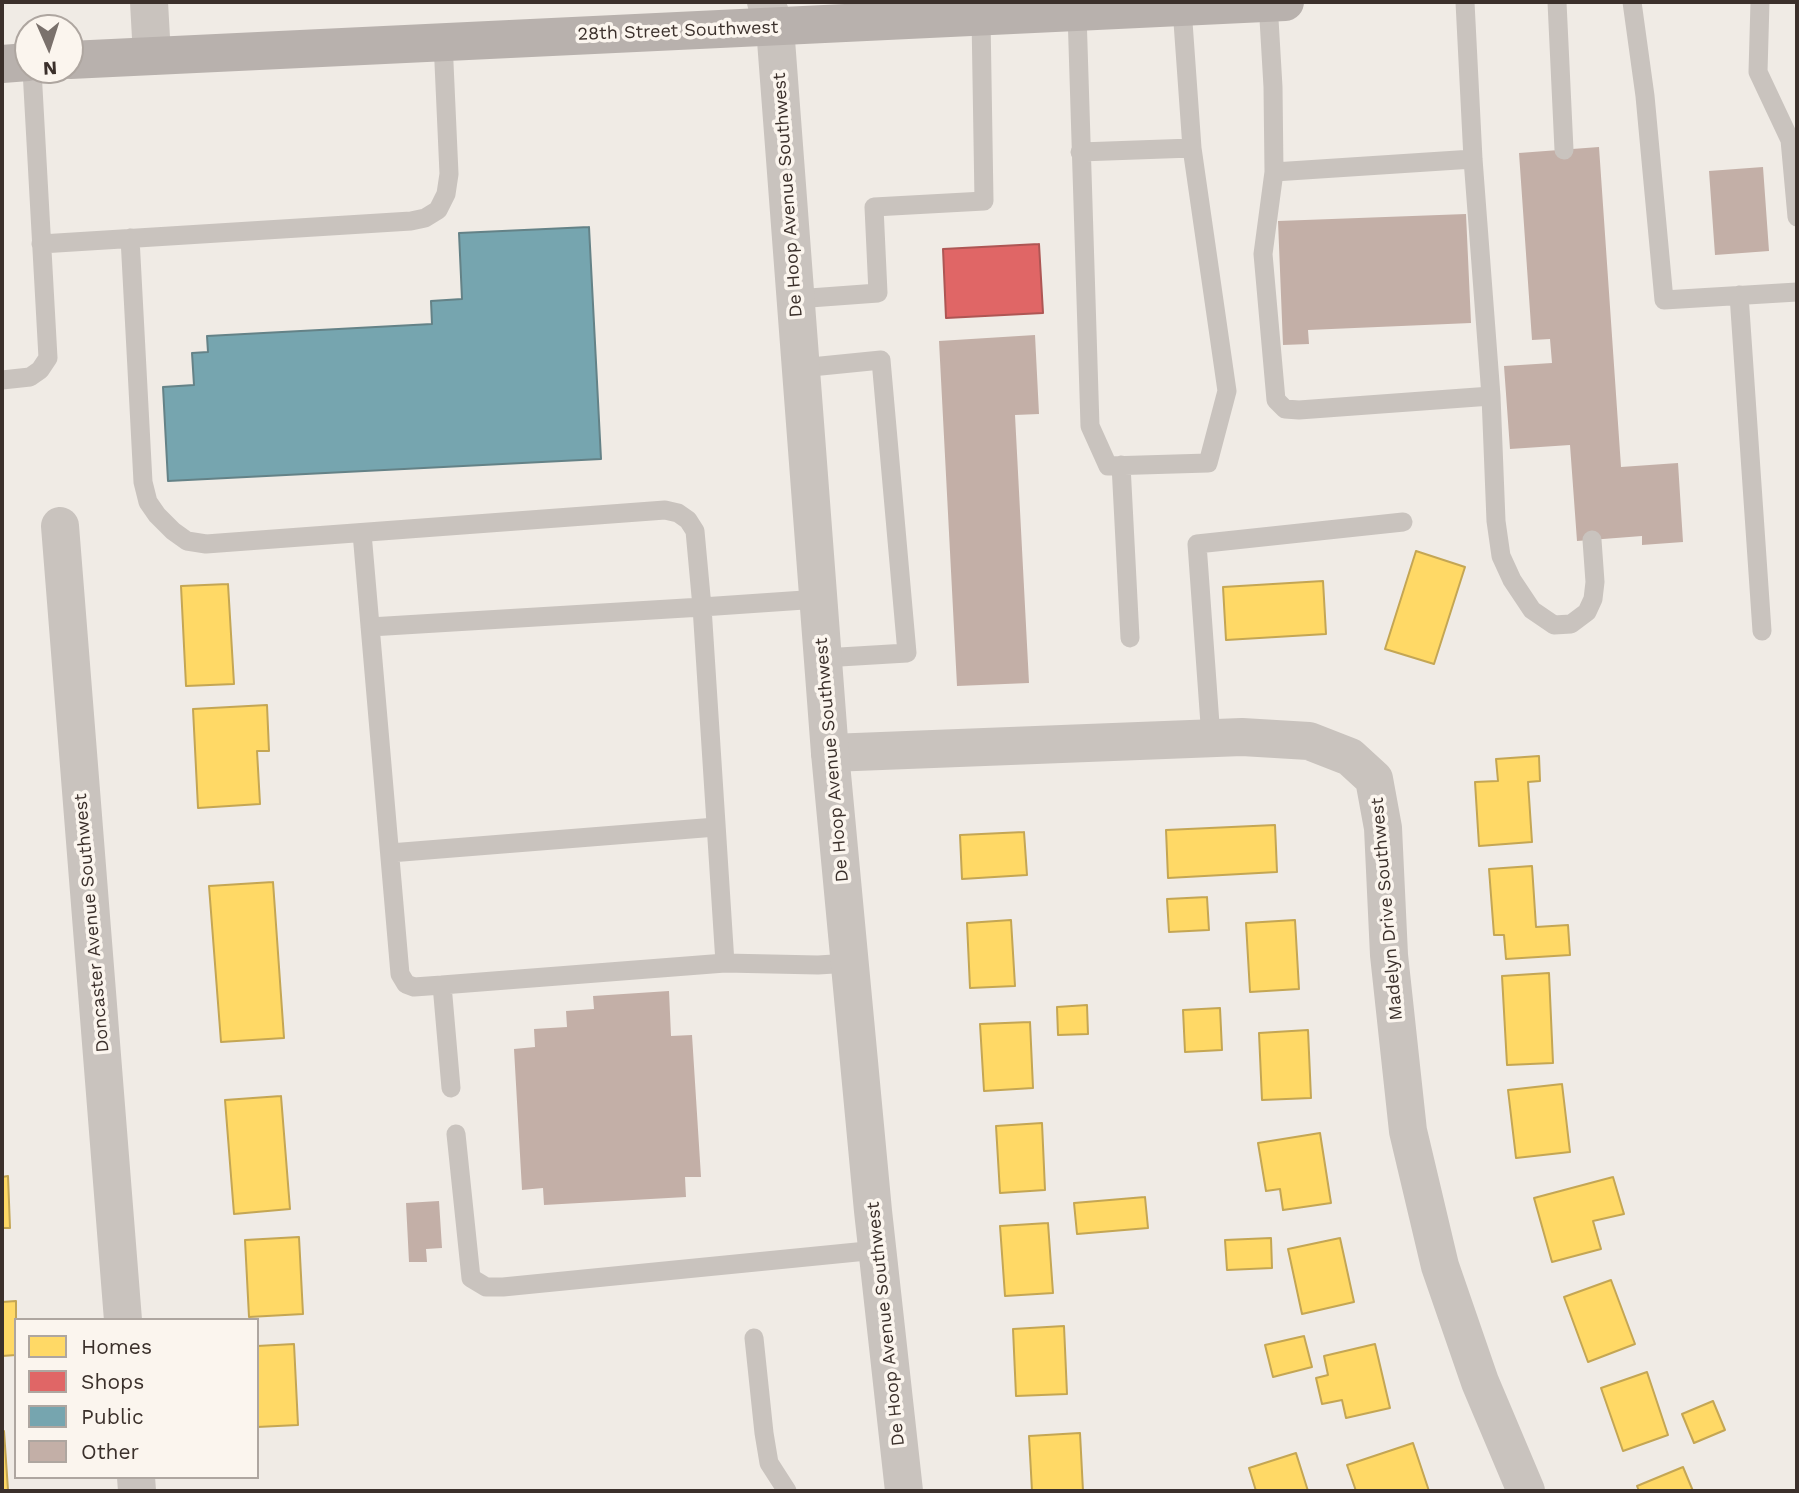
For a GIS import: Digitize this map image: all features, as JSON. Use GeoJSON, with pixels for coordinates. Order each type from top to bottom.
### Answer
{"type":"FeatureCollection","features":[{"type":"Feature","properties":{"kind":"main road","name":"28th Street Southwest"},"geometry":{"type":"LineString","coordinates":[[84,59],[443,41],[774,10],[981,18],[1285,2]]}},
{"type":"Feature","properties":{"kind":"street"},"geometry":{"type":"LineString","coordinates":[[149,2],[152,56]]}},
{"type":"Feature","properties":{"kind":"street","name":"De Hoop Avenue Southwest"},"geometry":{"type":"LineString","coordinates":[[774,10],[831,754],[877,1250],[904,1491]]}},
{"type":"Feature","properties":{"kind":"street","name":"Doncaster Avenue Southwest"},"geometry":{"type":"LineString","coordinates":[[60,526],[123,1318]]}},
{"type":"Feature","properties":{"kind":"street","name":"Madelyn Drive Southwest"},"geometry":{"type":"LineString","coordinates":[[831,754],[1242,737],[1309,741],[1350,757],[1374,779],[1383,828],[1390,955],[1408,1131],[1440,1266],[1480,1382],[1526,1491]]}},
{"type":"Feature","properties":{"kind":"lane"},"geometry":{"type":"LineString","coordinates":[[1268,2],[1274,172],[1263,254],[1276,400],[1285,409],[1300,410],[1491,396]]}},
{"type":"Feature","properties":{"kind":"lane"},"geometry":{"type":"LineString","coordinates":[[1465,2],[1473,159],[1491,396],[1496,522],[1502,556],[1512,580],[1532,610],[1554,625],[1572,624],[1587,612],[1593,599],[1595,582],[1592,540]]}},
{"type":"Feature","properties":{"kind":"lane"},"geometry":{"type":"LineString","coordinates":[[1557,2],[1564,150]]}},
{"type":"Feature","properties":{"kind":"lane"},"geometry":{"type":"LineString","coordinates":[[1632,2],[1645,96],[1664,300],[1797,292]]}},
{"type":"Feature","properties":{"kind":"lane"},"geometry":{"type":"LineString","coordinates":[[1760,2],[1758,72],[1790,140],[1797,218]]}},
{"type":"Feature","properties":{"kind":"lane"},"geometry":{"type":"LineString","coordinates":[[1077,13],[1090,426],[1108,466],[1208,463],[1227,391],[1192,148],[1182,8]]}},
{"type":"Feature","properties":{"kind":"lane"},"geometry":{"type":"LineString","coordinates":[[796,299],[878,293],[874,207],[984,201],[981,18]]}},
{"type":"Feature","properties":{"kind":"lane"},"geometry":{"type":"LineString","coordinates":[[41,243],[411,221],[432,214],[438,210],[446,194],[449,174],[443,41]]}},
{"type":"Feature","properties":{"kind":"lane"},"geometry":{"type":"LineString","coordinates":[[2,380],[30,377],[40,370],[48,358],[33,84]]}},
{"type":"Feature","properties":{"kind":"lane"},"geometry":{"type":"LineString","coordinates":[[1080,152],[1192,148]]}},
{"type":"Feature","properties":{"kind":"lane"},"geometry":{"type":"LineString","coordinates":[[1274,172],[1473,159]]}},
{"type":"Feature","properties":{"kind":"lane"},"geometry":{"type":"LineString","coordinates":[[130,238],[143,482],[148,502],[157,515],[187,541],[206,544],[665,510],[678,513],[688,520],[695,531],[702,607],[725,964]]}},
{"type":"Feature","properties":{"kind":"lane"},"geometry":{"type":"LineString","coordinates":[[1739,295],[1762,631]]}},
{"type":"Feature","properties":{"kind":"lane"},"geometry":{"type":"LineString","coordinates":[[801,368],[881,360],[907,653],[823,658]]}},
{"type":"Feature","properties":{"kind":"lane"},"geometry":{"type":"LineString","coordinates":[[1121,466],[1130,638]]}},
{"type":"Feature","properties":{"kind":"lane"},"geometry":{"type":"LineString","coordinates":[[1211,738],[1197,544],[1403,522]]}},
{"type":"Feature","properties":{"kind":"lane"},"geometry":{"type":"LineString","coordinates":[[362,533],[400,974],[406,984],[414,987],[725,964],[850,963]]}},
{"type":"Feature","properties":{"kind":"lane"},"geometry":{"type":"LineString","coordinates":[[370,627],[819,599]]}},
{"type":"Feature","properties":{"kind":"lane"},"geometry":{"type":"LineString","coordinates":[[390,853],[716,827]]}},
{"type":"Feature","properties":{"kind":"lane"},"geometry":{"type":"LineString","coordinates":[[442,985],[451,1088]]}},
{"type":"Feature","properties":{"kind":"lane"},"geometry":{"type":"LineString","coordinates":[[456,1134],[471,1278],[486,1287],[877,1250]]}},
{"type":"Feature","properties":{"kind":"lane"},"geometry":{"type":"LineString","coordinates":[[754,1338],[769,1463],[787,1491]]}},
{"type":"Feature","properties":{"kind":"building: Homes"},"geometry":{"type":"Polygon","coordinates":[[[1416,551],[1465,567],[1434,664],[1385,649],[1416,551]]]}},
{"type":"Feature","properties":{"kind":"building: Homes"},"geometry":{"type":"Polygon","coordinates":[[[1323,581],[1326,634],[1226,640],[1223,587],[1323,581]]]}},
{"type":"Feature","properties":{"kind":"building: Homes"},"geometry":{"type":"Polygon","coordinates":[[[228,584],[234,684],[186,686],[181,586],[228,584]]]}},
{"type":"Feature","properties":{"kind":"building: Homes"},"geometry":{"type":"Polygon","coordinates":[[[267,705],[269,751],[257,751],[260,804],[198,808],[193,709],[267,705]]]}},
{"type":"Feature","properties":{"kind":"building: Homes"},"geometry":{"type":"Polygon","coordinates":[[[1539,756],[1540,781],[1528,782],[1532,842],[1479,846],[1475,782],[1498,781],[1496,759],[1539,756]]]}},
{"type":"Feature","properties":{"kind":"building: Homes"},"geometry":{"type":"Polygon","coordinates":[[[1275,825],[1277,872],[1168,878],[1166,830],[1275,825]]]}},
{"type":"Feature","properties":{"kind":"building: Homes"},"geometry":{"type":"Polygon","coordinates":[[[1024,832],[1027,875],[962,879],[960,835],[1024,832]]]}},
{"type":"Feature","properties":{"kind":"building: Homes"},"geometry":{"type":"Polygon","coordinates":[[[1532,866],[1536,927],[1568,925],[1570,955],[1506,959],[1504,935],[1494,935],[1489,869],[1532,866]]]}},
{"type":"Feature","properties":{"kind":"building: Homes"},"geometry":{"type":"Polygon","coordinates":[[[273,882],[284,1038],[221,1042],[209,886],[273,882]]]}},
{"type":"Feature","properties":{"kind":"building: Homes"},"geometry":{"type":"Polygon","coordinates":[[[1207,897],[1209,930],[1169,932],[1167,899],[1207,897]]]}},
{"type":"Feature","properties":{"kind":"building: Homes"},"geometry":{"type":"Polygon","coordinates":[[[1011,920],[1015,986],[970,988],[967,923],[1011,920]]]}},
{"type":"Feature","properties":{"kind":"building: Homes"},"geometry":{"type":"Polygon","coordinates":[[[1295,920],[1299,989],[1250,992],[1246,923],[1295,920]]]}},
{"type":"Feature","properties":{"kind":"building: Homes"},"geometry":{"type":"Polygon","coordinates":[[[1549,973],[1553,1063],[1507,1065],[1502,976],[1549,973]]]}},
{"type":"Feature","properties":{"kind":"building: Homes"},"geometry":{"type":"Polygon","coordinates":[[[1087,1005],[1088,1034],[1058,1035],[1057,1007],[1087,1005]]]}},
{"type":"Feature","properties":{"kind":"building: Homes"},"geometry":{"type":"Polygon","coordinates":[[[1220,1008],[1222,1050],[1185,1052],[1183,1010],[1220,1008]]]}},
{"type":"Feature","properties":{"kind":"building: Homes"},"geometry":{"type":"Polygon","coordinates":[[[1030,1022],[1033,1088],[984,1091],[980,1024],[1030,1022]]]}},
{"type":"Feature","properties":{"kind":"building: Homes"},"geometry":{"type":"Polygon","coordinates":[[[1308,1030],[1311,1098],[1262,1100],[1259,1033],[1308,1030]]]}},
{"type":"Feature","properties":{"kind":"building: Homes"},"geometry":{"type":"Polygon","coordinates":[[[1562,1084],[1570,1152],[1516,1158],[1508,1090],[1562,1084]]]}},
{"type":"Feature","properties":{"kind":"building: Homes"},"geometry":{"type":"Polygon","coordinates":[[[281,1096],[290,1209],[234,1214],[225,1100],[281,1096]]]}},
{"type":"Feature","properties":{"kind":"building: Homes"},"geometry":{"type":"Polygon","coordinates":[[[1042,1123],[1045,1190],[1000,1193],[996,1126],[1042,1123]]]}},
{"type":"Feature","properties":{"kind":"building: Homes"},"geometry":{"type":"Polygon","coordinates":[[[1320,1133],[1331,1203],[1283,1210],[1280,1189],[1266,1191],[1258,1143],[1320,1133]]]}},
{"type":"Feature","properties":{"kind":"building: Homes"},"geometry":{"type":"Polygon","coordinates":[[[8,1176],[10,1228],[2,1228],[2,1177],[8,1176]]]}},
{"type":"Feature","properties":{"kind":"building: Homes"},"geometry":{"type":"Polygon","coordinates":[[[1613,1177],[1624,1214],[1593,1221],[1601,1249],[1552,1262],[1534,1198],[1613,1177]]]}},
{"type":"Feature","properties":{"kind":"building: Homes"},"geometry":{"type":"Polygon","coordinates":[[[1145,1197],[1148,1228],[1077,1234],[1074,1203],[1145,1197]]]}},
{"type":"Feature","properties":{"kind":"building: Homes"},"geometry":{"type":"Polygon","coordinates":[[[1048,1223],[1053,1293],[1005,1296],[1000,1226],[1048,1223]]]}},
{"type":"Feature","properties":{"kind":"building: Homes"},"geometry":{"type":"Polygon","coordinates":[[[299,1237],[303,1314],[249,1317],[245,1240],[299,1237]]]}},
{"type":"Feature","properties":{"kind":"building: Homes"},"geometry":{"type":"Polygon","coordinates":[[[1271,1238],[1272,1268],[1227,1270],[1225,1240],[1271,1238]]]}},
{"type":"Feature","properties":{"kind":"building: Homes"},"geometry":{"type":"Polygon","coordinates":[[[1340,1238],[1354,1302],[1302,1314],[1288,1249],[1340,1238]]]}},
{"type":"Feature","properties":{"kind":"building: Homes"},"geometry":{"type":"Polygon","coordinates":[[[1611,1280],[1635,1344],[1588,1362],[1564,1297],[1611,1280]]]}},
{"type":"Feature","properties":{"kind":"building: Homes"},"geometry":{"type":"Polygon","coordinates":[[[16,1301],[14,1355],[2,1356],[2,1302],[16,1301]]]}},
{"type":"Feature","properties":{"kind":"building: Homes"},"geometry":{"type":"Polygon","coordinates":[[[1064,1326],[1067,1394],[1016,1396],[1013,1329],[1064,1326]]]}},
{"type":"Feature","properties":{"kind":"building: Homes"},"geometry":{"type":"Polygon","coordinates":[[[1304,1336],[1312,1367],[1273,1377],[1265,1345],[1304,1336]]]}},
{"type":"Feature","properties":{"kind":"building: Homes"},"geometry":{"type":"Polygon","coordinates":[[[294,1344],[298,1425],[259,1427],[259,1346],[294,1344]]]}},
{"type":"Feature","properties":{"kind":"building: Homes"},"geometry":{"type":"Polygon","coordinates":[[[1375,1344],[1390,1408],[1346,1418],[1342,1400],[1322,1404],[1316,1378],[1328,1375],[1324,1356],[1375,1344]]]}},
{"type":"Feature","properties":{"kind":"building: Homes"},"geometry":{"type":"Polygon","coordinates":[[[1647,1372],[1668,1435],[1623,1451],[1601,1388],[1647,1372]]]}},
{"type":"Feature","properties":{"kind":"building: Homes"},"geometry":{"type":"Polygon","coordinates":[[[1713,1401],[1725,1430],[1694,1443],[1682,1414],[1713,1401]]]}},
{"type":"Feature","properties":{"kind":"building: Homes"},"geometry":{"type":"Polygon","coordinates":[[[2,1431],[8,1490],[2,1491],[2,1431]]]}},
{"type":"Feature","properties":{"kind":"building: Homes"},"geometry":{"type":"Polygon","coordinates":[[[1080,1433],[1083,1491],[1032,1491],[1029,1436],[1080,1433]]]}},
{"type":"Feature","properties":{"kind":"building: Homes"},"geometry":{"type":"Polygon","coordinates":[[[1413,1443],[1429,1491],[1356,1491],[1347,1465],[1413,1443]]]}},
{"type":"Feature","properties":{"kind":"building: Homes"},"geometry":{"type":"Polygon","coordinates":[[[1296,1453],[1308,1491],[1256,1491],[1249,1468],[1296,1453]]]}},
{"type":"Feature","properties":{"kind":"building: Homes"},"geometry":{"type":"Polygon","coordinates":[[[1683,1467],[1693,1491],[1639,1491],[1637,1486],[1683,1467]]]}},
{"type":"Feature","properties":{"kind":"building: Shops"},"geometry":{"type":"Polygon","coordinates":[[[1039,244],[1043,313],[946,318],[943,249],[1039,244]]]}},
{"type":"Feature","properties":{"kind":"building: Public"},"geometry":{"type":"Polygon","coordinates":[[[589,227],[601,459],[168,481],[163,387],[194,385],[192,353],[208,352],[207,336],[432,324],[431,301],[462,299],[459,233],[589,227]]]}},
{"type":"Feature","properties":{"kind":"building: Other"},"geometry":{"type":"Polygon","coordinates":[[[1599,147],[1621,467],[1678,463],[1683,542],[1642,545],[1642,536],[1577,541],[1570,445],[1510,449],[1504,366],[1552,363],[1550,339],[1532,340],[1519,153],[1599,147]]]}},
{"type":"Feature","properties":{"kind":"building: Other"},"geometry":{"type":"Polygon","coordinates":[[[1763,167],[1769,251],[1715,255],[1709,171],[1763,167]]]}},
{"type":"Feature","properties":{"kind":"building: Other"},"geometry":{"type":"Polygon","coordinates":[[[1466,214],[1471,323],[1308,330],[1309,344],[1283,345],[1278,221],[1466,214]]]}},
{"type":"Feature","properties":{"kind":"building: Other"},"geometry":{"type":"Polygon","coordinates":[[[1035,335],[1039,414],[1015,415],[1029,683],[957,686],[939,341],[1035,335]]]}},
{"type":"Feature","properties":{"kind":"building: Other"},"geometry":{"type":"Polygon","coordinates":[[[669,991],[671,1036],[692,1035],[701,1177],[685,1177],[686,1197],[544,1205],[543,1188],[522,1190],[514,1049],[535,1047],[534,1029],[567,1027],[566,1011],[594,1009],[593,996],[669,991]]]}},
{"type":"Feature","properties":{"kind":"building: Other"},"geometry":{"type":"Polygon","coordinates":[[[439,1201],[442,1248],[426,1249],[427,1262],[409,1262],[406,1203],[439,1201]]]}}]}
